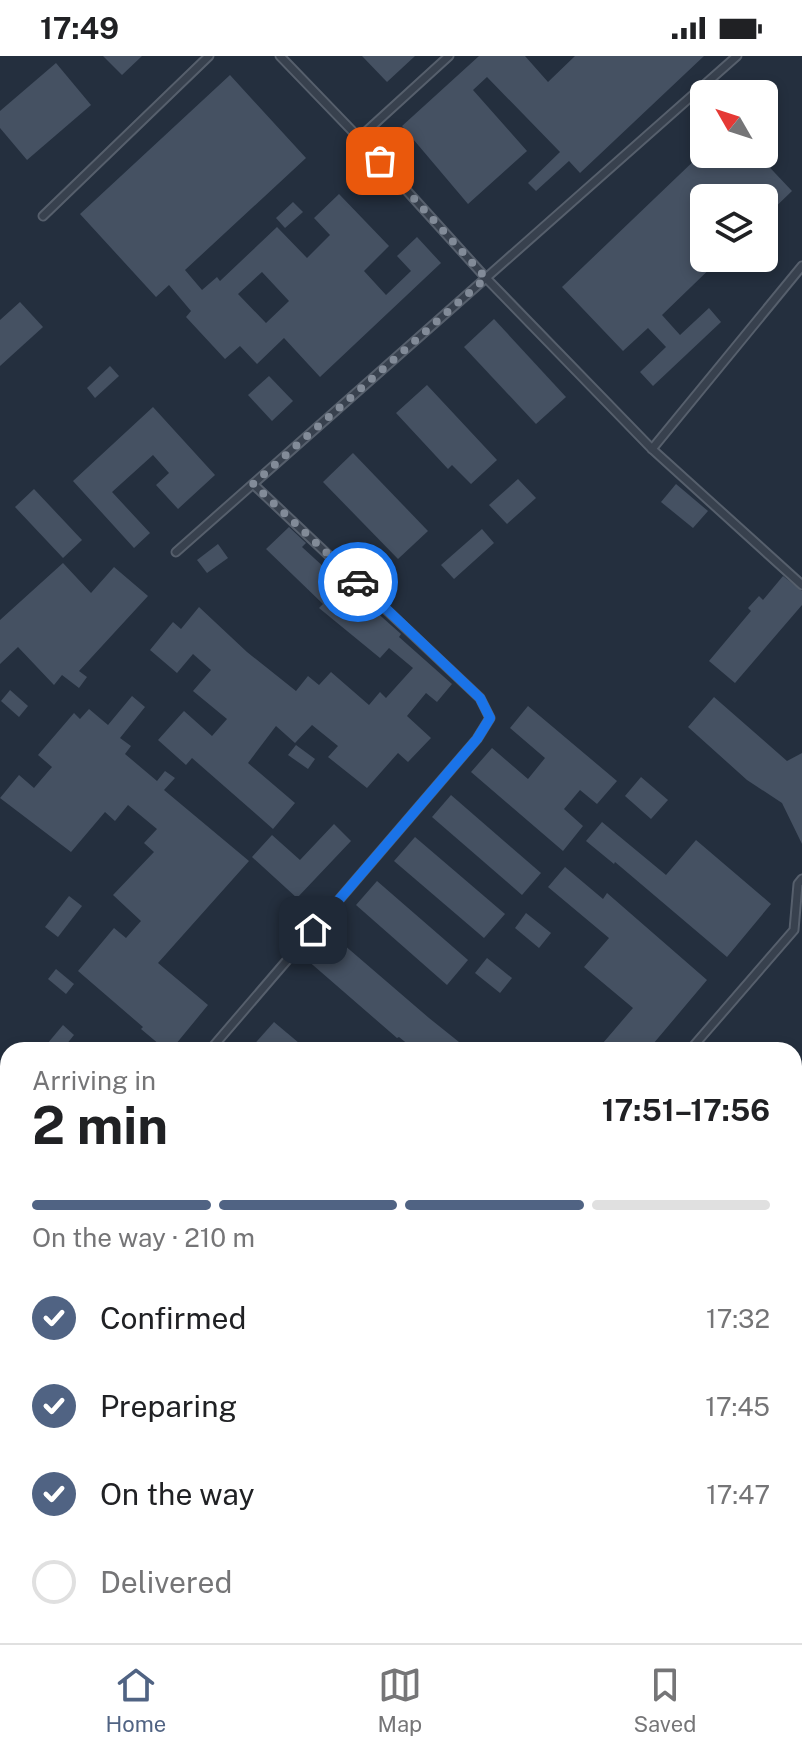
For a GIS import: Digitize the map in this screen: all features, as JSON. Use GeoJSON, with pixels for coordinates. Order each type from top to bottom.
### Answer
{"type":"FeatureCollection","features":[{"type":"Feature","properties":{"kind":"lane"},"geometry":{"type":"LineString","coordinates":[[43,216],[209,56]]}},
{"type":"Feature","properties":{"kind":"lane"},"geometry":{"type":"LineString","coordinates":[[280,56],[486,278],[652,449],[802,585]]}},
{"type":"Feature","properties":{"kind":"lane"},"geometry":{"type":"LineString","coordinates":[[359,138],[449,56]]}},
{"type":"Feature","properties":{"kind":"lane"},"geometry":{"type":"LineString","coordinates":[[176,552],[737,56]]}},
{"type":"Feature","properties":{"kind":"lane"},"geometry":{"type":"LineString","coordinates":[[652,449],[802,266]]}},
{"type":"Feature","properties":{"kind":"lane"},"geometry":{"type":"LineString","coordinates":[[217,1042],[477,739],[490,718],[480,698],[253,484]]}},
{"type":"Feature","properties":{"kind":"lane"},"geometry":{"type":"LineString","coordinates":[[697,1042],[794,930],[798,884],[802,879]]}},
{"type":"Feature","properties":{"kind":"building"},"geometry":{"type":"Polygon","coordinates":[[[103,56],[142,56],[122,75],[103,56]]]}},
{"type":"Feature","properties":{"kind":"building"},"geometry":{"type":"Polygon","coordinates":[[[362,56],[415,56],[387,82],[362,56]]]}},
{"type":"Feature","properties":{"kind":"building"},"geometry":{"type":"Polygon","coordinates":[[[479,56],[525,56],[548,82],[575,56],[704,56],[580,173],[569,161],[536,191],[528,183],[560,152],[487,77],[473,90],[527,151],[468,204],[402,126],[479,56]]]}},
{"type":"Feature","properties":{"kind":"building"},"geometry":{"type":"Polygon","coordinates":[[[56,63],[91,105],[27,160],[0,128],[0,111],[56,63]]]}},
{"type":"Feature","properties":{"kind":"building"},"geometry":{"type":"Polygon","coordinates":[[[230,75],[306,158],[185,270],[202,290],[217,277],[220,281],[277,227],[307,258],[330,235],[314,218],[339,194],[389,246],[364,271],[386,295],[411,271],[397,256],[417,237],[441,263],[320,377],[284,338],[257,364],[240,346],[225,359],[186,317],[191,311],[169,285],[156,297],[80,214],[230,75]],[[262,272],[238,294],[266,323],[289,301],[262,272]]]}},
{"type":"Feature","properties":{"kind":"building"},"geometry":{"type":"Polygon","coordinates":[[[690,165],[690,168],[770,168],[792,191],[778,204],[778,184],[690,184],[690,272],[707,272],[662,315],[680,335],[709,308],[721,322],[653,386],[640,372],[666,347],[648,328],[623,351],[562,287],[690,165]]]}},
{"type":"Feature","properties":{"kind":"building"},"geometry":{"type":"Polygon","coordinates":[[[293,202],[303,212],[285,228],[276,218],[293,202]]]}},
{"type":"Feature","properties":{"kind":"building"},"geometry":{"type":"Polygon","coordinates":[[[20,302],[43,327],[0,366],[0,320],[20,302]]]}},
{"type":"Feature","properties":{"kind":"building"},"geometry":{"type":"Polygon","coordinates":[[[494,319],[566,397],[536,424],[464,347],[494,319]]]}},
{"type":"Feature","properties":{"kind":"building"},"geometry":{"type":"Polygon","coordinates":[[[110,366],[119,376],[95,398],[87,388],[110,366]]]}},
{"type":"Feature","properties":{"kind":"building"},"geometry":{"type":"Polygon","coordinates":[[[269,376],[293,401],[272,421],[248,395],[269,376]]]}},
{"type":"Feature","properties":{"kind":"building"},"geometry":{"type":"Polygon","coordinates":[[[427,385],[497,460],[471,484],[452,465],[448,469],[396,413],[427,385]]]}},
{"type":"Feature","properties":{"kind":"building"},"geometry":{"type":"Polygon","coordinates":[[[153,407],[215,475],[178,509],[156,485],[169,473],[153,455],[112,492],[150,533],[134,548],[73,481],[153,407]]]}},
{"type":"Feature","properties":{"kind":"building"},"geometry":{"type":"Polygon","coordinates":[[[353,453],[428,531],[398,559],[323,482],[353,453]]]}},
{"type":"Feature","properties":{"kind":"building"},"geometry":{"type":"Polygon","coordinates":[[[518,479],[536,498],[507,524],[489,505],[518,479]]]}},
{"type":"Feature","properties":{"kind":"building"},"geometry":{"type":"Polygon","coordinates":[[[676,484],[708,511],[693,528],[661,502],[676,484]]]}},
{"type":"Feature","properties":{"kind":"building"},"geometry":{"type":"Polygon","coordinates":[[[34,489],[82,540],[63,558],[15,507],[34,489]]]}},
{"type":"Feature","properties":{"kind":"building"},"geometry":{"type":"Polygon","coordinates":[[[289,527],[306,543],[302,547],[338,580],[334,584],[362,606],[365,602],[452,684],[437,702],[426,693],[407,716],[431,738],[408,762],[398,753],[367,788],[328,757],[338,746],[312,725],[295,743],[276,726],[248,763],[295,803],[273,829],[192,758],[186,765],[158,740],[184,711],[212,736],[227,719],[193,691],[211,670],[193,654],[177,673],[150,650],[173,622],[181,629],[199,607],[247,652],[296,691],[308,676],[319,685],[331,672],[369,705],[380,692],[386,698],[413,668],[389,648],[380,658],[319,608],[323,604],[266,549],[289,527]]]}},
{"type":"Feature","properties":{"kind":"building"},"geometry":{"type":"Polygon","coordinates":[[[482,529],[494,543],[454,579],[441,565],[482,529]]]}},
{"type":"Feature","properties":{"kind":"building"},"geometry":{"type":"Polygon","coordinates":[[[218,544],[228,558],[207,573],[197,560],[218,544]]]}},
{"type":"Feature","properties":{"kind":"building"},"geometry":{"type":"Polygon","coordinates":[[[63,563],[91,593],[114,567],[148,596],[79,671],[87,677],[79,688],[62,675],[54,685],[18,647],[0,664],[0,620],[63,563]]]}},
{"type":"Feature","properties":{"kind":"building"},"geometry":{"type":"Polygon","coordinates":[[[783,576],[802,591],[802,605],[735,683],[709,661],[751,611],[748,608],[759,596],[763,600],[783,576]]]}},
{"type":"Feature","properties":{"kind":"building"},"geometry":{"type":"Polygon","coordinates":[[[10,690],[28,706],[19,717],[1,701],[10,690]]]}},
{"type":"Feature","properties":{"kind":"building"},"geometry":{"type":"Polygon","coordinates":[[[132,696],[145,707],[120,738],[131,746],[125,754],[157,781],[165,771],[175,778],[164,790],[249,861],[158,963],[208,1005],[178,1042],[156,1042],[78,971],[114,928],[126,938],[141,921],[113,895],[154,852],[144,843],[157,829],[128,805],[115,821],[105,812],[71,852],[0,798],[19,775],[34,788],[52,767],[38,755],[74,713],[80,719],[89,709],[108,725],[132,696]]]}},
{"type":"Feature","properties":{"kind":"building"},"geometry":{"type":"Polygon","coordinates":[[[714,697],[787,761],[802,753],[802,844],[782,803],[747,780],[688,727],[714,697]]]}},
{"type":"Feature","properties":{"kind":"building"},"geometry":{"type":"Polygon","coordinates":[[[528,706],[617,781],[597,804],[580,790],[564,809],[583,826],[563,851],[471,772],[492,748],[528,779],[545,758],[510,728],[528,706]]]}},
{"type":"Feature","properties":{"kind":"building"},"geometry":{"type":"Polygon","coordinates":[[[296,745],[315,759],[308,769],[288,755],[296,745]]]}},
{"type":"Feature","properties":{"kind":"building"},"geometry":{"type":"Polygon","coordinates":[[[641,777],[668,800],[651,819],[625,796],[641,777]]]}},
{"type":"Feature","properties":{"kind":"building"},"geometry":{"type":"Polygon","coordinates":[[[451,795],[541,873],[522,895],[432,817],[451,795]]]}},
{"type":"Feature","properties":{"kind":"building"},"geometry":{"type":"Polygon","coordinates":[[[602,822],[666,875],[696,840],[771,904],[727,957],[586,841],[602,822]]]}},
{"type":"Feature","properties":{"kind":"building"},"geometry":{"type":"Polygon","coordinates":[[[334,824],[351,841],[297,898],[252,857],[272,835],[300,860],[334,824]]]}},
{"type":"Feature","properties":{"kind":"building"},"geometry":{"type":"Polygon","coordinates":[[[415,837],[505,914],[484,938],[394,861],[415,837]]]}},
{"type":"Feature","properties":{"kind":"building"},"geometry":{"type":"Polygon","coordinates":[[[565,867],[603,899],[607,893],[707,980],[655,1042],[604,1042],[633,1008],[584,967],[609,938],[548,887],[565,867]]]}},
{"type":"Feature","properties":{"kind":"building"},"geometry":{"type":"Polygon","coordinates":[[[377,881],[468,960],[447,985],[356,905],[377,881]]]}},
{"type":"Feature","properties":{"kind":"building"},"geometry":{"type":"Polygon","coordinates":[[[69,896],[82,906],[58,937],[45,927],[69,896]]]}},
{"type":"Feature","properties":{"kind":"building"},"geometry":{"type":"Polygon","coordinates":[[[526,913],[551,933],[539,948],[515,928],[526,913]]]}},
{"type":"Feature","properties":{"kind":"building"},"geometry":{"type":"Polygon","coordinates":[[[329,932],[459,1042],[405,1042],[397,1038],[306,959],[329,932]]]}},
{"type":"Feature","properties":{"kind":"building"},"geometry":{"type":"Polygon","coordinates":[[[487,958],[512,978],[500,993],[475,973],[487,958]]]}},
{"type":"Feature","properties":{"kind":"building"},"geometry":{"type":"Polygon","coordinates":[[[56,969],[74,984],[66,994],[48,979],[56,969]]]}},
{"type":"Feature","properties":{"kind":"building"},"geometry":{"type":"Polygon","coordinates":[[[274,1022],[298,1042],[256,1042],[274,1022]]]}},
{"type":"Feature","properties":{"kind":"building"},"geometry":{"type":"Polygon","coordinates":[[[63,1025],[74,1035],[68,1042],[49,1042],[63,1025]]]}},
{"type":"Feature","properties":{"kind":"way so far"},"geometry":{"type":"LineString","coordinates":[[358,582],[253,484],[486,278],[380,161]]}},
{"type":"Feature","properties":{"kind":"route"},"geometry":{"type":"LineString","coordinates":[[313,930],[477,739],[490,718],[480,698],[358,582]]}}]}
